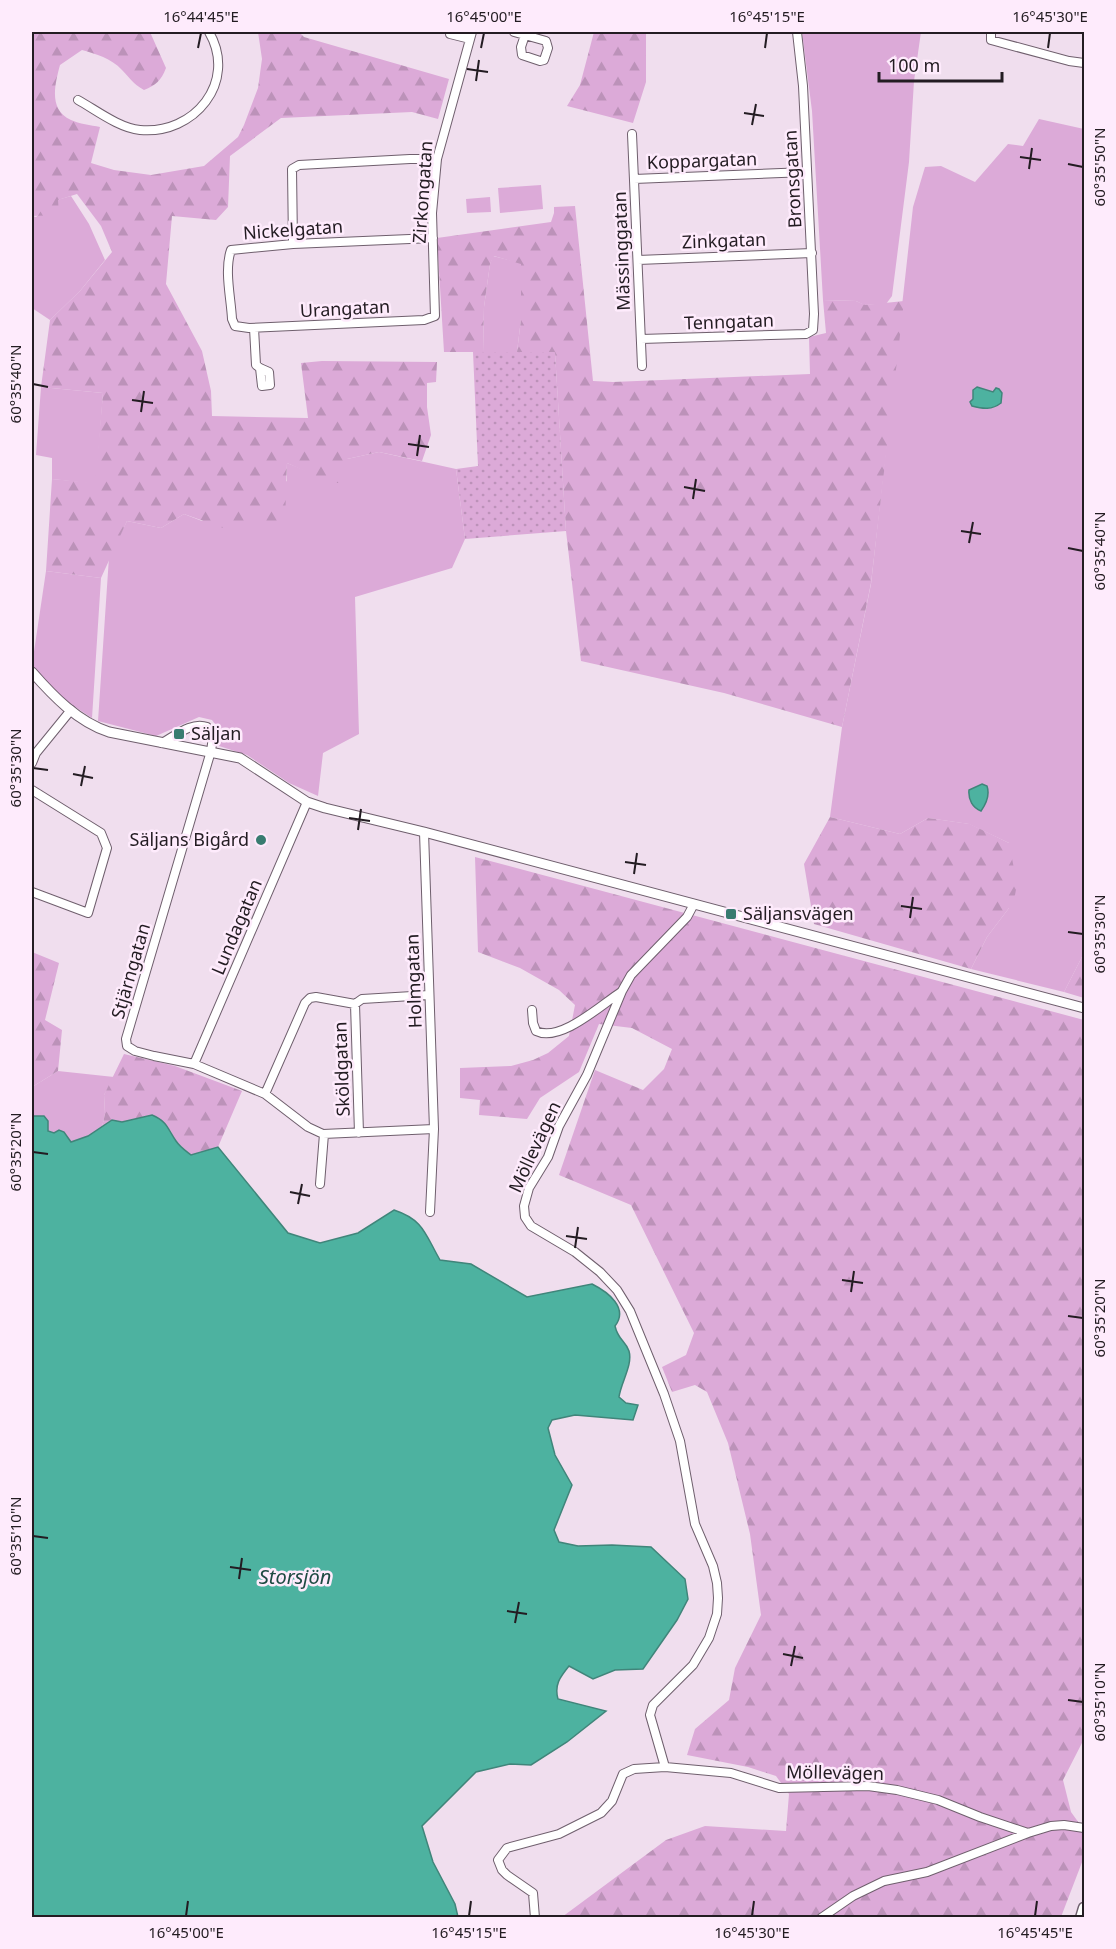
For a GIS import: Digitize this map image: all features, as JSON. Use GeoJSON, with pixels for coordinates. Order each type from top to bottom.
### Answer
{"type":"FeatureCollection","features":[{"type":"Feature","properties":{"kind":"main road"},"geometry":{"type":"LineString","coordinates":[[1081,1917],[1084,1908]]}},
{"type":"Feature","properties":{"kind":"street"},"geometry":{"type":"LineString","coordinates":[[78,100],[137,130],[166,129],[183,122],[197,112],[208,99],[215,83],[216,50],[209,32]]}},
{"type":"Feature","properties":{"kind":"street","name":"Zirkongatan"},"geometry":{"type":"LineString","coordinates":[[435,316],[432,238],[436,159],[471,35],[450,34],[450,32]]}},
{"type":"Feature","properties":{"kind":"street"},"geometry":{"type":"LineString","coordinates":[[514,32],[525,35]]}},
{"type":"Feature","properties":{"kind":"street","name":"Bronsgatan"},"geometry":{"type":"LineString","coordinates":[[797,32],[803,86],[814,326]]}},
{"type":"Feature","properties":{"kind":"street"},"geometry":{"type":"LineString","coordinates":[[991,36],[1069,61],[1084,63]]}},
{"type":"Feature","properties":{"kind":"street","name":"Mässinggatan"},"geometry":{"type":"LineString","coordinates":[[632,134],[642,366]]}},
{"type":"Feature","properties":{"kind":"street"},"geometry":{"type":"LineString","coordinates":[[293,244],[292,169],[294,167],[436,159]]}},
{"type":"Feature","properties":{"kind":"street","name":"Koppargatan"},"geometry":{"type":"LineString","coordinates":[[634,179],[807,172]]}},
{"type":"Feature","properties":{"kind":"street","name":"Nickelgatan"},"geometry":{"type":"LineString","coordinates":[[235,326],[232,319],[228,268],[231,250],[293,244],[432,238]]}},
{"type":"Feature","properties":{"kind":"street","name":"Zinkgatan"},"geometry":{"type":"LineString","coordinates":[[638,260],[812,253]]}},
{"type":"Feature","properties":{"kind":"street","name":"Urangatan"},"geometry":{"type":"LineString","coordinates":[[235,326],[254,328],[424,320],[435,316]]}},
{"type":"Feature","properties":{"kind":"street","name":"Tenngatan"},"geometry":{"type":"LineString","coordinates":[[641,339],[806,334],[810,333],[814,326]]}},
{"type":"Feature","properties":{"kind":"street"},"geometry":{"type":"LineString","coordinates":[[254,328],[256,365],[260,368]]}},
{"type":"Feature","properties":{"kind":"street"},"geometry":{"type":"LineString","coordinates":[[32,672],[71,710],[101,730],[240,758],[286,790],[325,808],[424,832],[1084,1008]]}},
{"type":"Feature","properties":{"kind":"street"},"geometry":{"type":"LineString","coordinates":[[32,763],[36,753],[71,710]]}},
{"type":"Feature","properties":{"kind":"street"},"geometry":{"type":"LineString","coordinates":[[162,743],[192,727],[204,725],[213,737],[211,751]]}},
{"type":"Feature","properties":{"kind":"street","name":"Stjärngatan"},"geometry":{"type":"LineString","coordinates":[[211,751],[126,1040],[128,1046],[135,1051],[194,1064],[265,1095],[308,1127],[324,1134]]}},
{"type":"Feature","properties":{"kind":"street"},"geometry":{"type":"LineString","coordinates":[[32,790],[101,833],[107,848],[88,913],[32,892]]}},
{"type":"Feature","properties":{"kind":"street","name":"Lundagatan"},"geometry":{"type":"LineString","coordinates":[[194,1064],[308,802]]}},
{"type":"Feature","properties":{"kind":"street","name":"Holmgatan"},"geometry":{"type":"LineString","coordinates":[[424,832],[434,1130]]}},
{"type":"Feature","properties":{"kind":"street","name":"Möllevägen"},"geometry":{"type":"LineString","coordinates":[[665,1767],[650,1715],[652,1705],[693,1665],[704,1650],[717,1614],[716,1577],[695,1524],[680,1441],[664,1394],[630,1311],[617,1290],[600,1272],[575,1252],[531,1226],[524,1213],[529,1188],[548,1157],[560,1126],[587,1075],[622,991],[637,968],[687,917],[694,904]]}},
{"type":"Feature","properties":{"kind":"street"},"geometry":{"type":"LineString","coordinates":[[532,1010],[536,1031],[553,1035],[579,1021],[622,991]]}},
{"type":"Feature","properties":{"kind":"street"},"geometry":{"type":"LineString","coordinates":[[265,1095],[307,1000],[316,997],[355,1004],[362,999],[429,995]]}},
{"type":"Feature","properties":{"kind":"street","name":"Sköldgatan"},"geometry":{"type":"LineString","coordinates":[[355,1004],[359,1133]]}},
{"type":"Feature","properties":{"kind":"street"},"geometry":{"type":"LineString","coordinates":[[320,1184],[324,1134],[434,1130],[430,1212]]}},
{"type":"Feature","properties":{"kind":"street","name":"Möllevägen"},"geometry":{"type":"LineString","coordinates":[[535,1917],[533,1893],[502,1870],[498,1860],[501,1853],[514,1845],[559,1834],[600,1813],[612,1801],[621,1778],[627,1771],[665,1767],[731,1773],[779,1788],[868,1786],[897,1790],[938,1800],[1028,1833]]}},
{"type":"Feature","properties":{"kind":"street"},"geometry":{"type":"LineString","coordinates":[[821,1917],[854,1896],[884,1881],[927,1872],[1028,1833],[1057,1825],[1084,1827]]}},
{"type":"Feature","properties":{"kind":"green space"},"geometry":{"type":"Polygon","coordinates":[[[32,32],[150,32],[166,68],[155,84],[144,90],[113,62],[82,50],[60,65],[55,96],[59,110],[64,116],[100,127],[91,163],[114,170],[151,175],[204,166],[238,137],[258,88],[262,59],[258,32],[299,32],[304,37],[449,79],[438,119],[412,112],[281,118],[230,156],[228,207],[216,220],[172,216],[166,284],[202,351],[211,391],[212,416],[308,418],[301,363],[322,361],[437,362],[436,382],[427,383],[427,407],[431,435],[422,461],[379,452],[347,459],[347,475],[340,483],[331,483],[287,463],[285,523],[223,528],[184,514],[161,528],[127,521],[101,578],[46,571],[52,479],[95,483],[103,393],[41,387],[50,320],[80,291],[112,252],[101,226],[77,194],[58,200],[59,215],[32,216],[32,32]]]}},
{"type":"Feature","properties":{"kind":"green space"},"geometry":{"type":"Polygon","coordinates":[[[594,32],[646,32],[646,82],[633,123],[567,106],[580,85],[594,32]]]}},
{"type":"Feature","properties":{"kind":"green space"},"geometry":{"type":"Polygon","coordinates":[[[802,32],[921,32],[914,81],[909,162],[892,296],[886,304],[864,305],[856,301],[823,300],[812,111],[802,32]]]}},
{"type":"Feature","properties":{"kind":"green space"},"geometry":{"type":"Polygon","coordinates":[[[1039,119],[1084,129],[1084,953],[1064,992],[971,969],[987,937],[1009,908],[1009,843],[969,824],[928,818],[900,834],[830,817],[842,727],[871,584],[913,207],[925,167],[941,166],[975,182],[1008,144],[1023,146],[1039,119]]]}},
{"type":"Feature","properties":{"kind":"green space"},"geometry":{"type":"Polygon","coordinates":[[[541,185],[543,209],[500,213],[498,188],[541,185]]]}},
{"type":"Feature","properties":{"kind":"green space"},"geometry":{"type":"Polygon","coordinates":[[[71,196],[89,224],[105,260],[80,291],[50,320],[32,308],[32,216],[36,217],[57,200],[71,196]]]}},
{"type":"Feature","properties":{"kind":"green space"},"geometry":{"type":"Polygon","coordinates":[[[490,197],[491,212],[467,213],[466,199],[490,197]]]}},
{"type":"Feature","properties":{"kind":"green space"},"geometry":{"type":"Polygon","coordinates":[[[575,206],[593,381],[810,374],[809,337],[826,333],[823,300],[856,301],[865,305],[904,301],[871,583],[842,727],[724,693],[581,661],[566,531],[555,353],[517,352],[521,319],[521,264],[494,256],[490,264],[484,307],[483,352],[444,352],[437,238],[551,222],[554,207],[575,206]]]}},
{"type":"Feature","properties":{"kind":"green space"},"geometry":{"type":"Polygon","coordinates":[[[493,256],[521,263],[521,319],[517,352],[483,352],[484,307],[493,256]]]}},
{"type":"Feature","properties":{"kind":"green space"},"geometry":{"type":"Polygon","coordinates":[[[473,352],[555,352],[566,531],[465,539],[456,469],[478,466],[473,352]]]}},
{"type":"Feature","properties":{"kind":"green space"},"geometry":{"type":"Polygon","coordinates":[[[41,387],[103,393],[96,484],[52,479],[52,458],[36,455],[41,387]]]}},
{"type":"Feature","properties":{"kind":"green space"},"geometry":{"type":"Polygon","coordinates":[[[379,452],[456,469],[465,539],[452,568],[355,597],[359,734],[323,753],[318,796],[289,783],[247,755],[219,746],[218,728],[212,720],[199,717],[156,736],[98,721],[109,557],[127,521],[161,528],[184,514],[202,521],[287,481],[287,463],[309,472],[347,475],[347,459],[379,452]]]}},
{"type":"Feature","properties":{"kind":"green space"},"geometry":{"type":"Polygon","coordinates":[[[46,571],[101,578],[92,718],[63,699],[32,665],[46,571]]]}},
{"type":"Feature","properties":{"kind":"green space"},"geometry":{"type":"Polygon","coordinates":[[[830,817],[900,834],[928,818],[970,824],[1009,843],[1017,884],[1015,895],[1009,908],[987,937],[971,969],[814,924],[804,864],[830,817]]]}},
{"type":"Feature","properties":{"kind":"green space"},"geometry":{"type":"Polygon","coordinates":[[[475,857],[1084,1020],[1084,1739],[1063,1780],[1071,1812],[1084,1830],[1084,1857],[1061,1917],[562,1917],[666,1840],[705,1826],[786,1831],[789,1794],[776,1776],[748,1767],[687,1755],[695,1729],[729,1700],[735,1668],[761,1615],[750,1534],[728,1443],[707,1392],[695,1385],[672,1392],[662,1367],[686,1355],[694,1333],[631,1205],[559,1175],[595,1070],[643,1090],[664,1069],[672,1049],[632,1028],[599,1024],[579,1072],[540,1098],[527,1119],[479,1115],[480,1100],[460,1098],[460,1068],[511,1066],[548,1053],[569,1036],[575,1005],[559,990],[520,968],[478,952],[475,857]]]}},
{"type":"Feature","properties":{"kind":"green space"},"geometry":{"type":"Polygon","coordinates":[[[32,952],[59,963],[45,1020],[62,1030],[58,1071],[32,1087],[32,952]]]}},
{"type":"Feature","properties":{"kind":"green space"},"geometry":{"type":"Polygon","coordinates":[[[1084,953],[1084,998],[1064,992],[1084,953]]]}},
{"type":"Feature","properties":{"kind":"green space"},"geometry":{"type":"Polygon","coordinates":[[[124,1054],[175,1066],[242,1091],[218,1147],[191,1155],[175,1140],[171,1131],[152,1115],[122,1122],[112,1120],[102,1127],[105,1114],[104,1095],[124,1054]]]}},
{"type":"Feature","properties":{"kind":"green space"},"geometry":{"type":"Polygon","coordinates":[[[58,1071],[114,1077],[104,1095],[105,1114],[102,1127],[88,1136],[71,1142],[48,1131],[44,1116],[32,1116],[32,1087],[58,1071]]]}},
{"type":"Feature","properties":{"kind":"water"},"geometry":{"type":"Polygon","coordinates":[[[977,387],[993,392],[996,388],[999,389],[1002,393],[1001,403],[987,408],[972,406],[970,402],[973,399],[973,390],[977,387]]]}},
{"type":"Feature","properties":{"kind":"water"},"geometry":{"type":"Polygon","coordinates":[[[982,784],[987,786],[988,793],[981,811],[972,803],[969,790],[982,784]]]}},
{"type":"Feature","properties":{"kind":"water","name":"Storsjön"},"geometry":{"type":"Polygon","coordinates":[[[152,1115],[164,1123],[183,1149],[191,1155],[218,1147],[288,1233],[320,1243],[358,1233],[394,1210],[418,1223],[440,1260],[471,1264],[527,1297],[592,1284],[610,1296],[618,1307],[620,1313],[615,1326],[630,1356],[619,1397],[626,1403],[638,1405],[633,1420],[575,1415],[552,1420],[548,1428],[555,1455],[572,1485],[554,1530],[559,1542],[578,1546],[651,1547],[685,1579],[688,1599],[677,1620],[643,1669],[615,1670],[593,1679],[569,1666],[563,1674],[557,1685],[558,1699],[606,1711],[567,1742],[531,1765],[510,1764],[476,1772],[422,1826],[433,1862],[455,1904],[458,1917],[32,1917],[32,1116],[44,1116],[48,1121],[48,1131],[64,1132],[71,1142],[88,1136],[112,1120],[122,1122],[152,1115]]]}},
{"type":"Feature","properties":{"kind":"place","name":"Säljan"},"geometry":{"type":"Point","coordinates":[179,734]}},
{"type":"Feature","properties":{"kind":"place","name":"Säljans Bigård"},"geometry":{"type":"Point","coordinates":[261,840]}},
{"type":"Feature","properties":{"kind":"place","name":"Säljansvägen"},"geometry":{"type":"Point","coordinates":[731,914]}}]}
